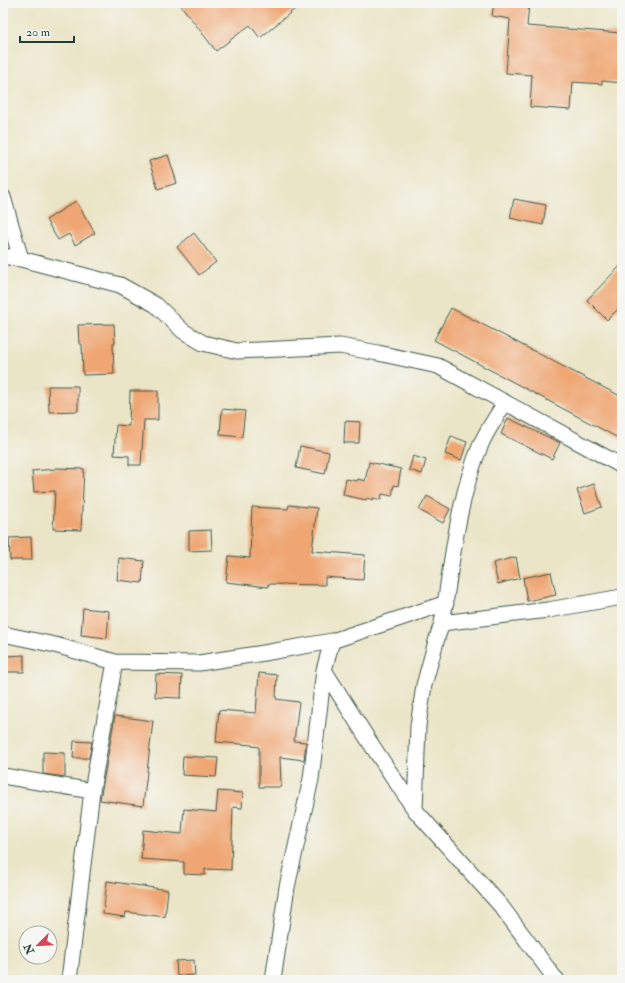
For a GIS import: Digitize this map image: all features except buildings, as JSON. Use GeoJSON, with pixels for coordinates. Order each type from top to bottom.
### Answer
{"type":"FeatureCollection","features":[{"type":"Feature","properties":{"kind":"street"},"geometry":{"type":"LineString","coordinates":[[3,197],[21,259]]}},
{"type":"Feature","properties":{"kind":"street"},"geometry":{"type":"LineString","coordinates":[[3,256],[21,259],[120,285],[156,305],[183,331],[203,343],[237,351],[340,346],[438,366],[622,466]]}},
{"type":"Feature","properties":{"kind":"street"},"geometry":{"type":"LineString","coordinates":[[415,810],[418,726],[424,685],[442,624],[460,516],[468,480],[482,443],[505,402]]}},
{"type":"Feature","properties":{"kind":"street"},"geometry":{"type":"LineString","coordinates":[[442,624],[548,610],[622,597]]}},
{"type":"Feature","properties":{"kind":"street"},"geometry":{"type":"LineString","coordinates":[[3,634],[55,645],[115,662],[200,663],[332,641],[446,603]]}},
{"type":"Feature","properties":{"kind":"street"},"geometry":{"type":"LineString","coordinates":[[273,980],[287,887],[311,779],[324,670],[332,641]]}},
{"type":"Feature","properties":{"kind":"street"},"geometry":{"type":"LineString","coordinates":[[69,980],[92,791],[115,662]]}},
{"type":"Feature","properties":{"kind":"street"},"geometry":{"type":"LineString","coordinates":[[324,670],[415,810],[501,906],[554,977],[558,980]]}},
{"type":"Feature","properties":{"kind":"street"},"geometry":{"type":"LineString","coordinates":[[3,776],[92,791]]}}]}
